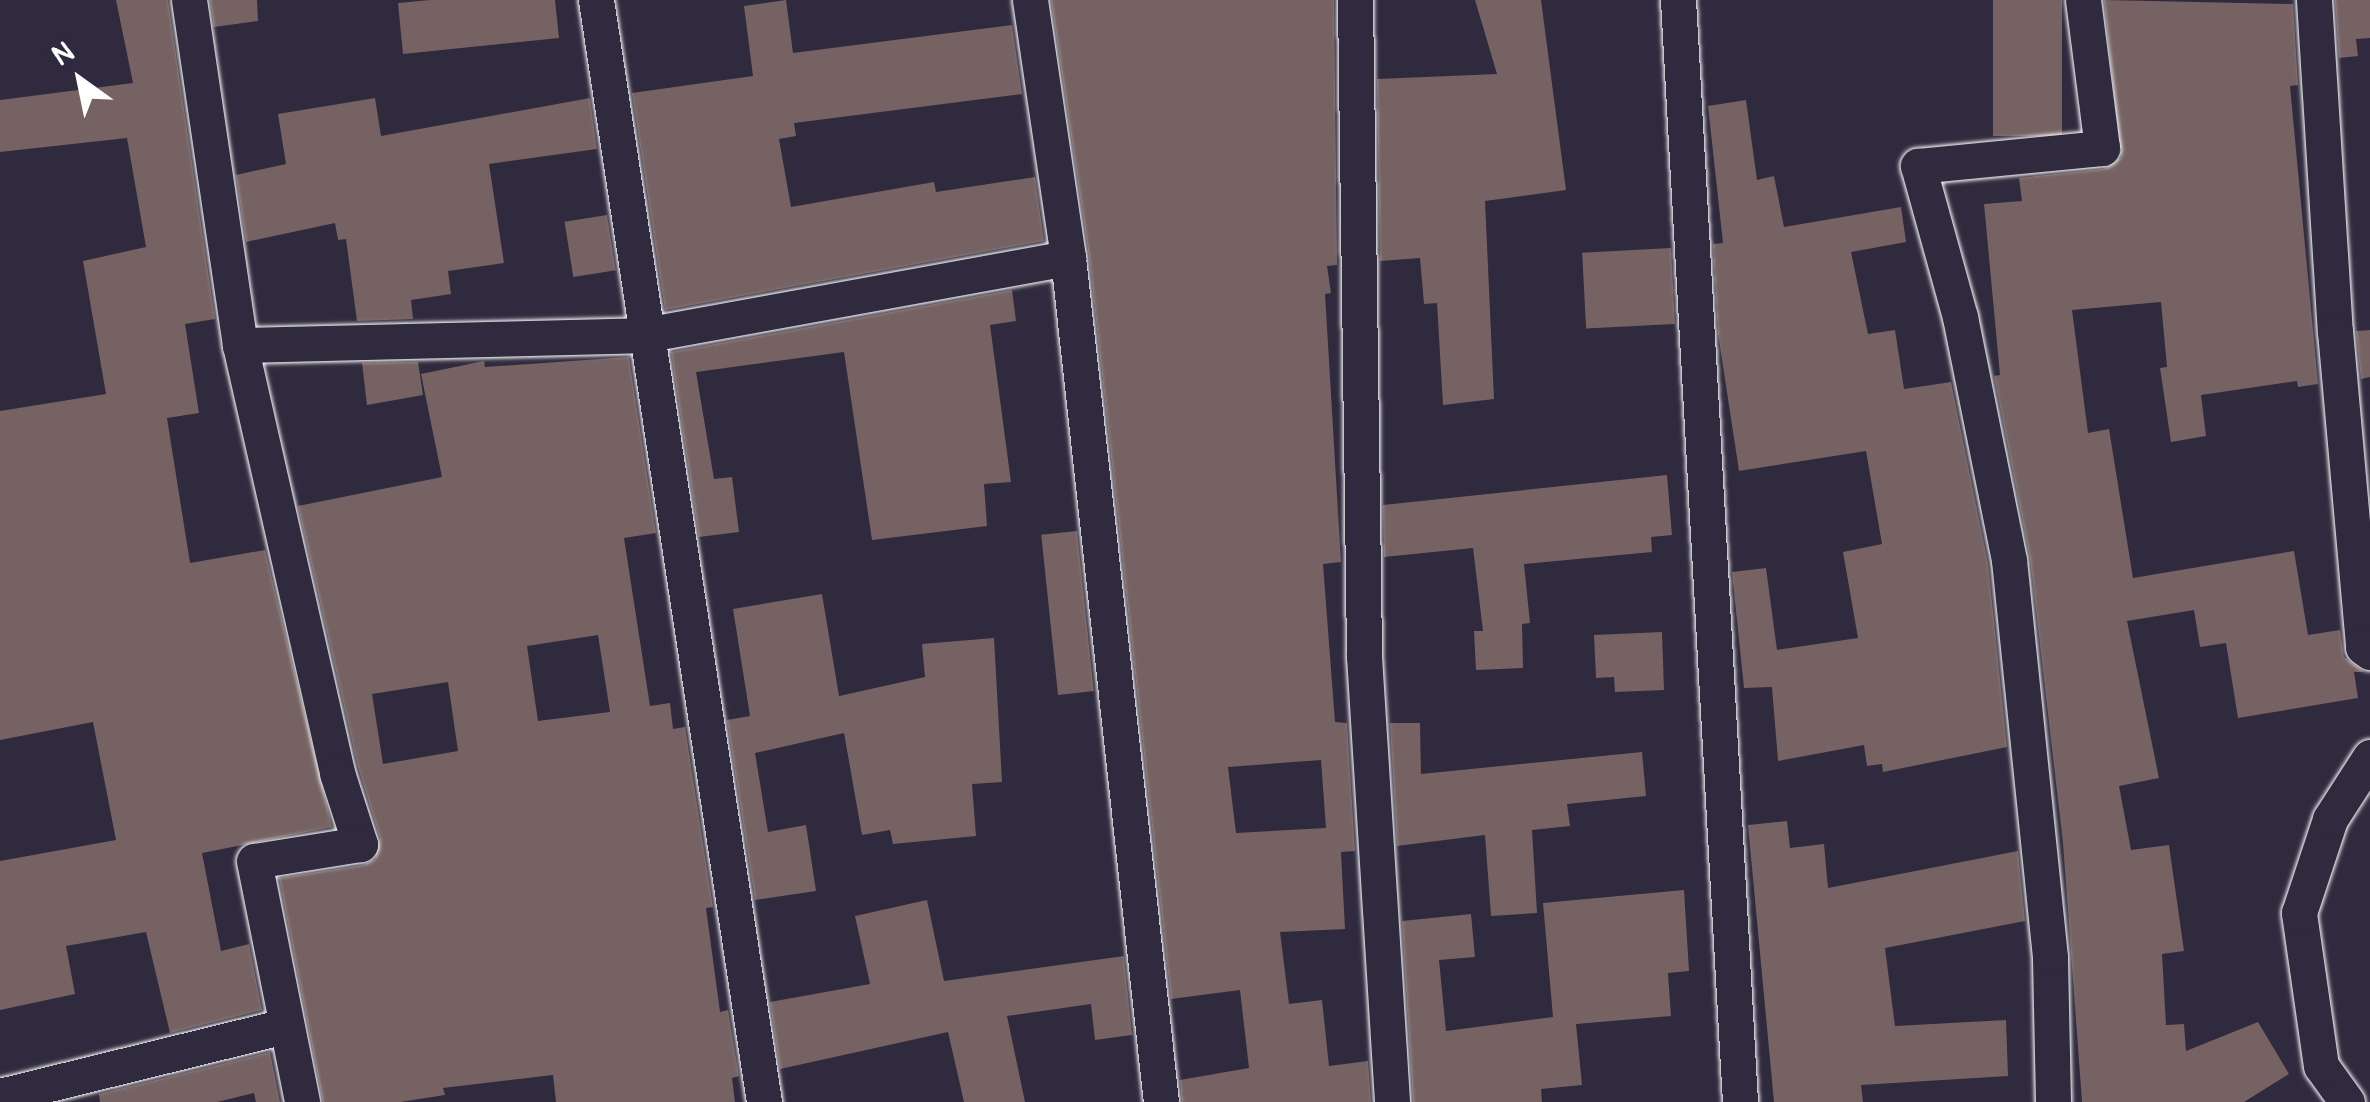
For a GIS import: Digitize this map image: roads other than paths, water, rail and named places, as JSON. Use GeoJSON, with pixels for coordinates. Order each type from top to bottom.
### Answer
{"type":"FeatureCollection","features":[{"type":"Feature","properties":{"kind":"street"},"geometry":{"type":"LineString","coordinates":[[189,0],[240,345],[337,773],[360,844],[254,861],[302,1102]]}},
{"type":"Feature","properties":{"kind":"street"},"geometry":{"type":"LineString","coordinates":[[596,0],[764,1102]]}},
{"type":"Feature","properties":{"kind":"street"},"geometry":{"type":"LineString","coordinates":[[1030,0],[1068,258],[1161,1102]]}},
{"type":"Feature","properties":{"kind":"street"},"geometry":{"type":"LineString","coordinates":[[1356,0],[1364,656],[1392,1102]]}},
{"type":"Feature","properties":{"kind":"street"},"geometry":{"type":"LineString","coordinates":[[1678,0],[1740,1102]]}},
{"type":"Feature","properties":{"kind":"street"},"geometry":{"type":"LineString","coordinates":[[2052,1102],[2050,957],[2009,560],[1960,317],[1918,166],[2102,148],[2083,0]]}},
{"type":"Feature","properties":{"kind":"street"},"geometry":{"type":"LineString","coordinates":[[2314,0],[2368,646]]}},
{"type":"Feature","properties":{"kind":"street"},"geometry":{"type":"LineString","coordinates":[[240,345],[644,334],[1068,258]]}},
{"type":"Feature","properties":{"kind":"street"},"geometry":{"type":"LineString","coordinates":[[2347,1102],[2321,1066],[2299,913],[2330,819],[2370,757]]}},
{"type":"Feature","properties":{"kind":"street"},"geometry":{"type":"LineString","coordinates":[[0,1096],[286,1026]]}}]}
